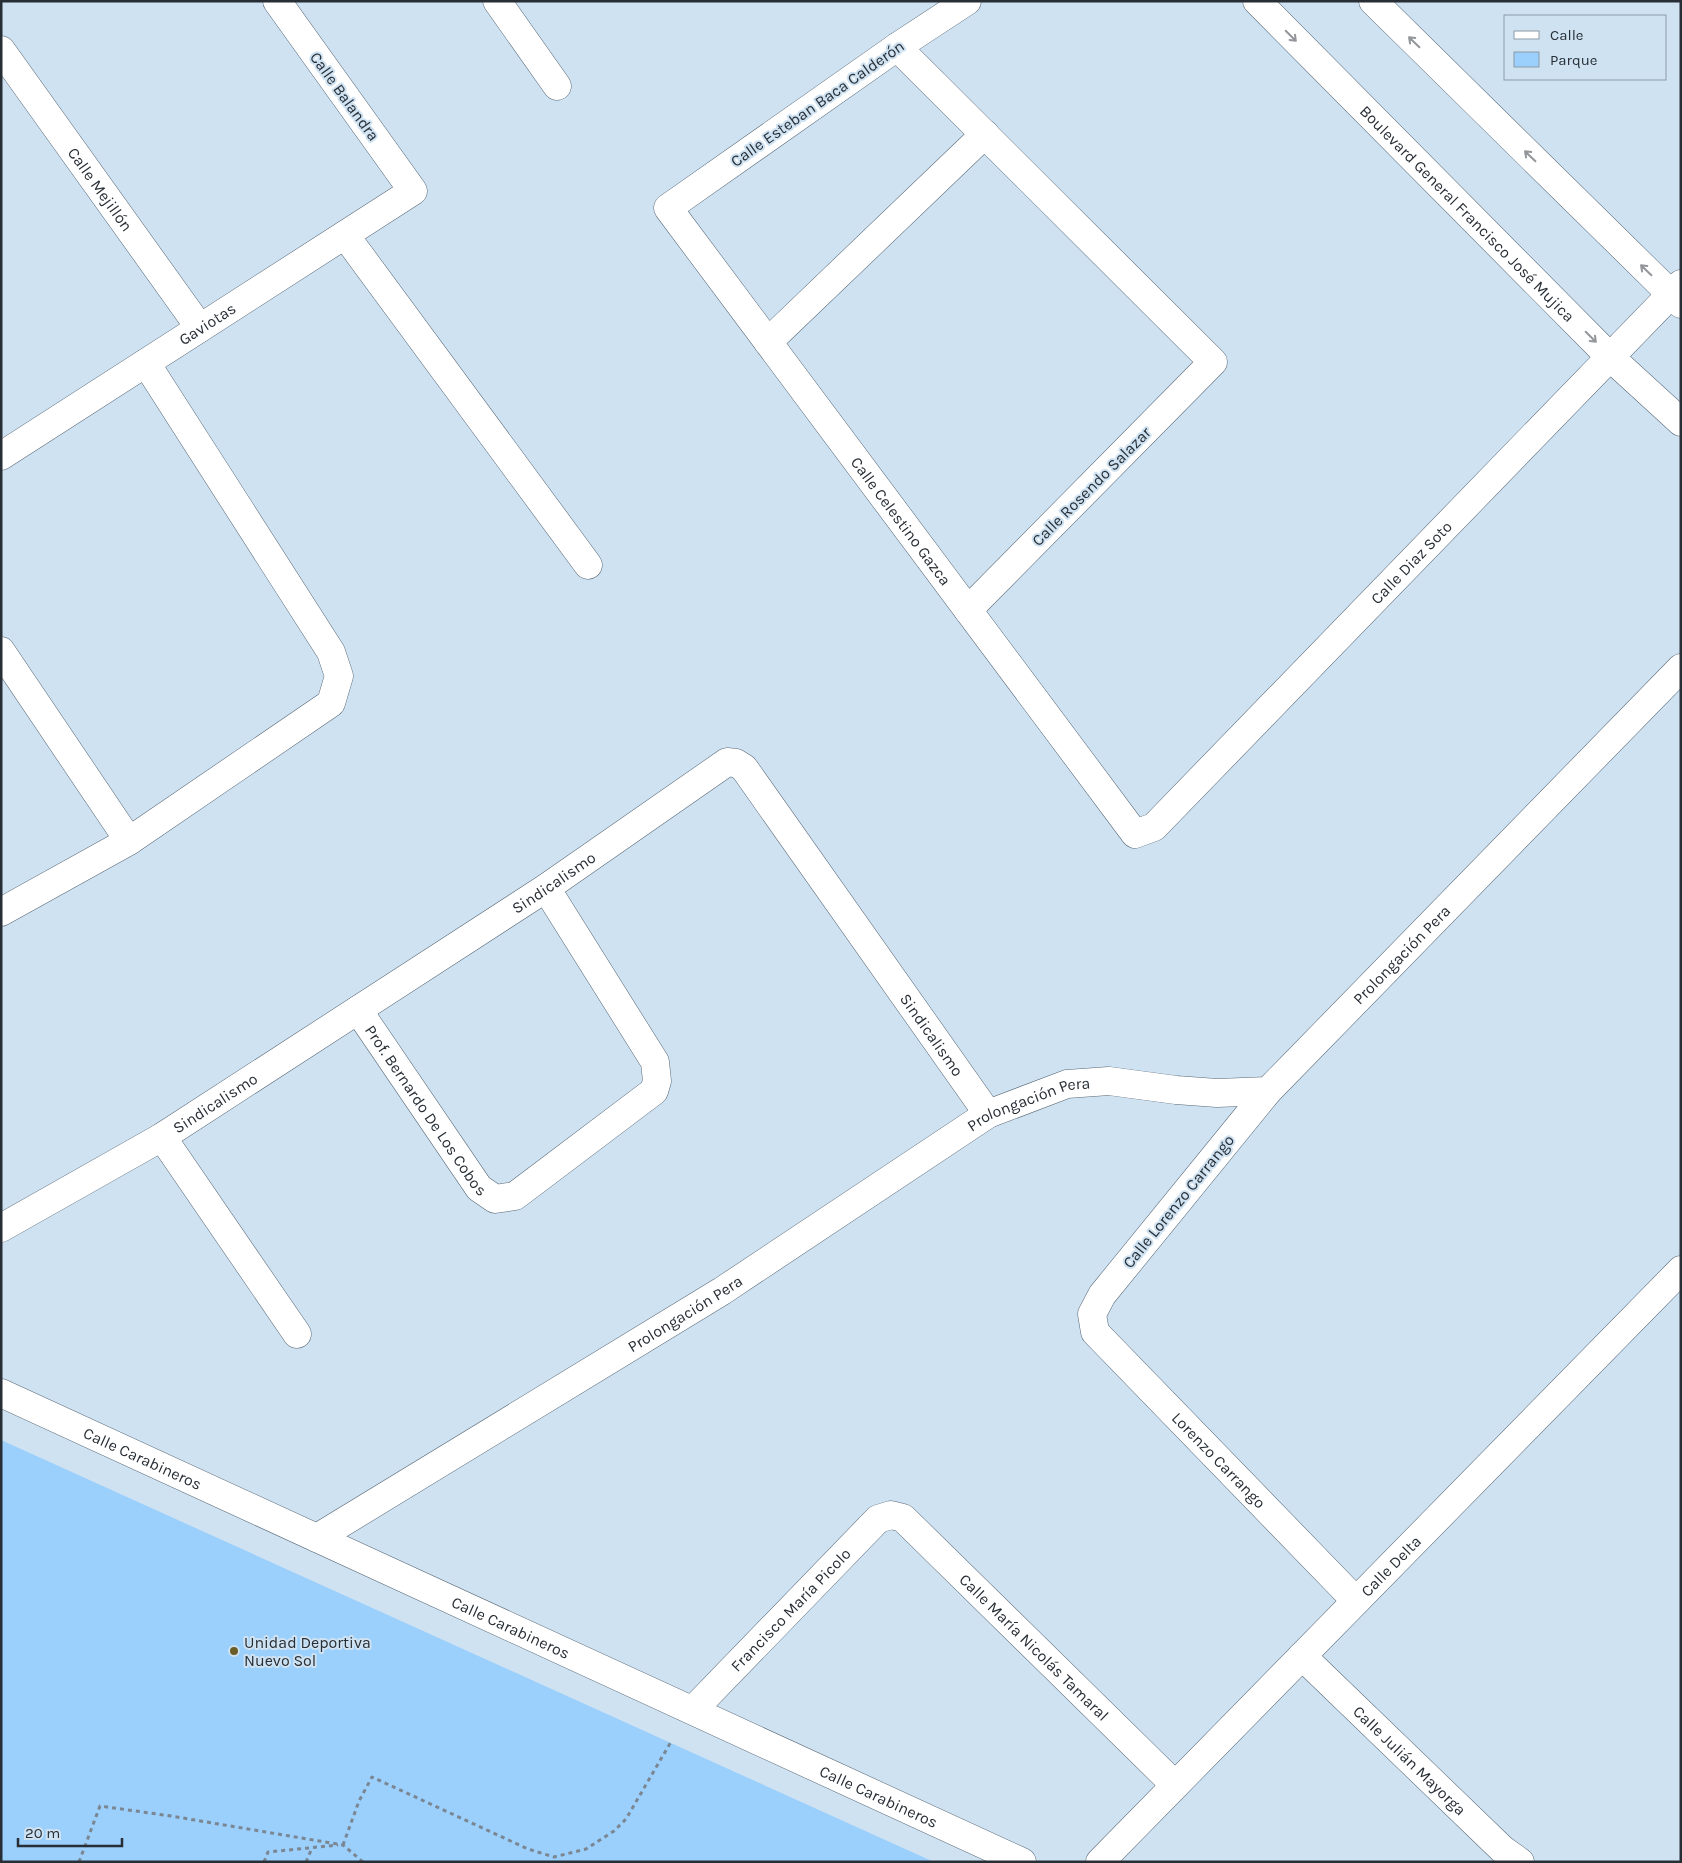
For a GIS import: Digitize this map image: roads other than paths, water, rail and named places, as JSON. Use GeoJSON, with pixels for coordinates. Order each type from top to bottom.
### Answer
{"type":"FeatureCollection","features":[{"type":"Feature","properties":{"kind":"street","name":"Calle Balandra"},"geometry":{"type":"LineString","coordinates":[[277,1],[413,191]]}},
{"type":"Feature","properties":{"kind":"street"},"geometry":{"type":"LineString","coordinates":[[497,1],[558,86]]}},
{"type":"Feature","properties":{"kind":"street","name":"Calle Esteban Baca Calderón"},"geometry":{"type":"LineString","coordinates":[[668,208],[897,47],[967,1]]}},
{"type":"Feature","properties":{"kind":"street","name":"Boulevard General Francisco José Mujica"},"geometry":{"type":"LineString","coordinates":[[1257,1],[1610,357],[1681,422]]}},
{"type":"Feature","properties":{"kind":"street"},"geometry":{"type":"LineString","coordinates":[[1373,1],[1677,294]]}},
{"type":"Feature","properties":{"kind":"street"},"geometry":{"type":"LineString","coordinates":[[768,342],[985,134],[897,47]]}},
{"type":"Feature","properties":{"kind":"street","name":"Calle Mejillón"},"geometry":{"type":"LineString","coordinates":[[1,50],[200,328]]}},
{"type":"Feature","properties":{"kind":"street","name":"Calle Rosendo Salazar"},"geometry":{"type":"LineString","coordinates":[[968,610],[1213,362],[985,134]]}},
{"type":"Feature","properties":{"kind":"street","name":"Gaviotas"},"geometry":{"type":"LineString","coordinates":[[2,453],[146,363],[413,191]]}},
{"type":"Feature","properties":{"kind":"street","name":"Calle Celestino Gazca"},"geometry":{"type":"LineString","coordinates":[[668,208],[1135,834]]}},
{"type":"Feature","properties":{"kind":"street"},"geometry":{"type":"LineString","coordinates":[[345,235],[588,565]]}},
{"type":"Feature","properties":{"kind":"street","name":"Calle Diaz Soto"},"geometry":{"type":"LineString","coordinates":[[1135,834],[1154,827],[1610,357],[1677,294]]}},
{"type":"Feature","properties":{"kind":"street"},"geometry":{"type":"LineString","coordinates":[[1,912],[129,841],[331,703],[339,676],[332,652],[146,363]]}},
{"type":"Feature","properties":{"kind":"street"},"geometry":{"type":"LineString","coordinates":[[1,651],[129,841]]}},
{"type":"Feature","properties":{"kind":"street","name":"Prolongación Pera"},"geometry":{"type":"LineString","coordinates":[[317,1538],[722,1292],[988,1114],[1067,1084],[1109,1081],[1216,1093],[1268,1091],[1681,668]]}},
{"type":"Feature","properties":{"kind":"street","name":"Sindicalismo"},"geometry":{"type":"LineString","coordinates":[[1,1228],[162,1137],[546,888],[726,762],[736,763],[744,768],[988,1114]]}},
{"type":"Feature","properties":{"kind":"street","name":"Prof. Bernardo De Los Cobos"},"geometry":{"type":"LineString","coordinates":[[358,1010],[479,1188],[495,1199],[515,1196],[654,1091],[657,1081],[655,1062],[546,888]]}},
{"type":"Feature","properties":{"kind":"street","name":"Calle Lorenzo Carrango"},"geometry":{"type":"LineString","coordinates":[[1092,1314],[1102,1295],[1268,1091]]}},
{"type":"Feature","properties":{"kind":"street"},"geometry":{"type":"LineString","coordinates":[[162,1137],[297,1334]]}},
{"type":"Feature","properties":{"kind":"street","name":"Calle Delta"},"geometry":{"type":"LineString","coordinates":[[1100,1862],[1681,1270]]}},
{"type":"Feature","properties":{"kind":"street","name":"Lorenzo Carrango"},"geometry":{"type":"LineString","coordinates":[[1092,1314],[1095,1332],[1356,1601]]}},
{"type":"Feature","properties":{"kind":"street","name":"Calle Carabineros"},"geometry":{"type":"LineString","coordinates":[[1,1394],[1022,1862]]}},
{"type":"Feature","properties":{"kind":"street","name":"Francisco María Picolo"},"geometry":{"type":"LineString","coordinates":[[693,1710],[878,1519],[891,1515]]}},
{"type":"Feature","properties":{"kind":"street","name":"Calle María Nicolás Tamaral"},"geometry":{"type":"LineString","coordinates":[[891,1515],[902,1518],[1175,1786]]}},
{"type":"Feature","properties":{"kind":"street","name":"Calle Julián Mayorga"},"geometry":{"type":"LineString","coordinates":[[1302,1656],[1504,1857]]}},
{"type":"Feature","properties":{"kind":"place","name":"Unidad Deportiva Nuevo Sol"},"geometry":{"type":"Point","coordinates":[234,1651]}}]}
